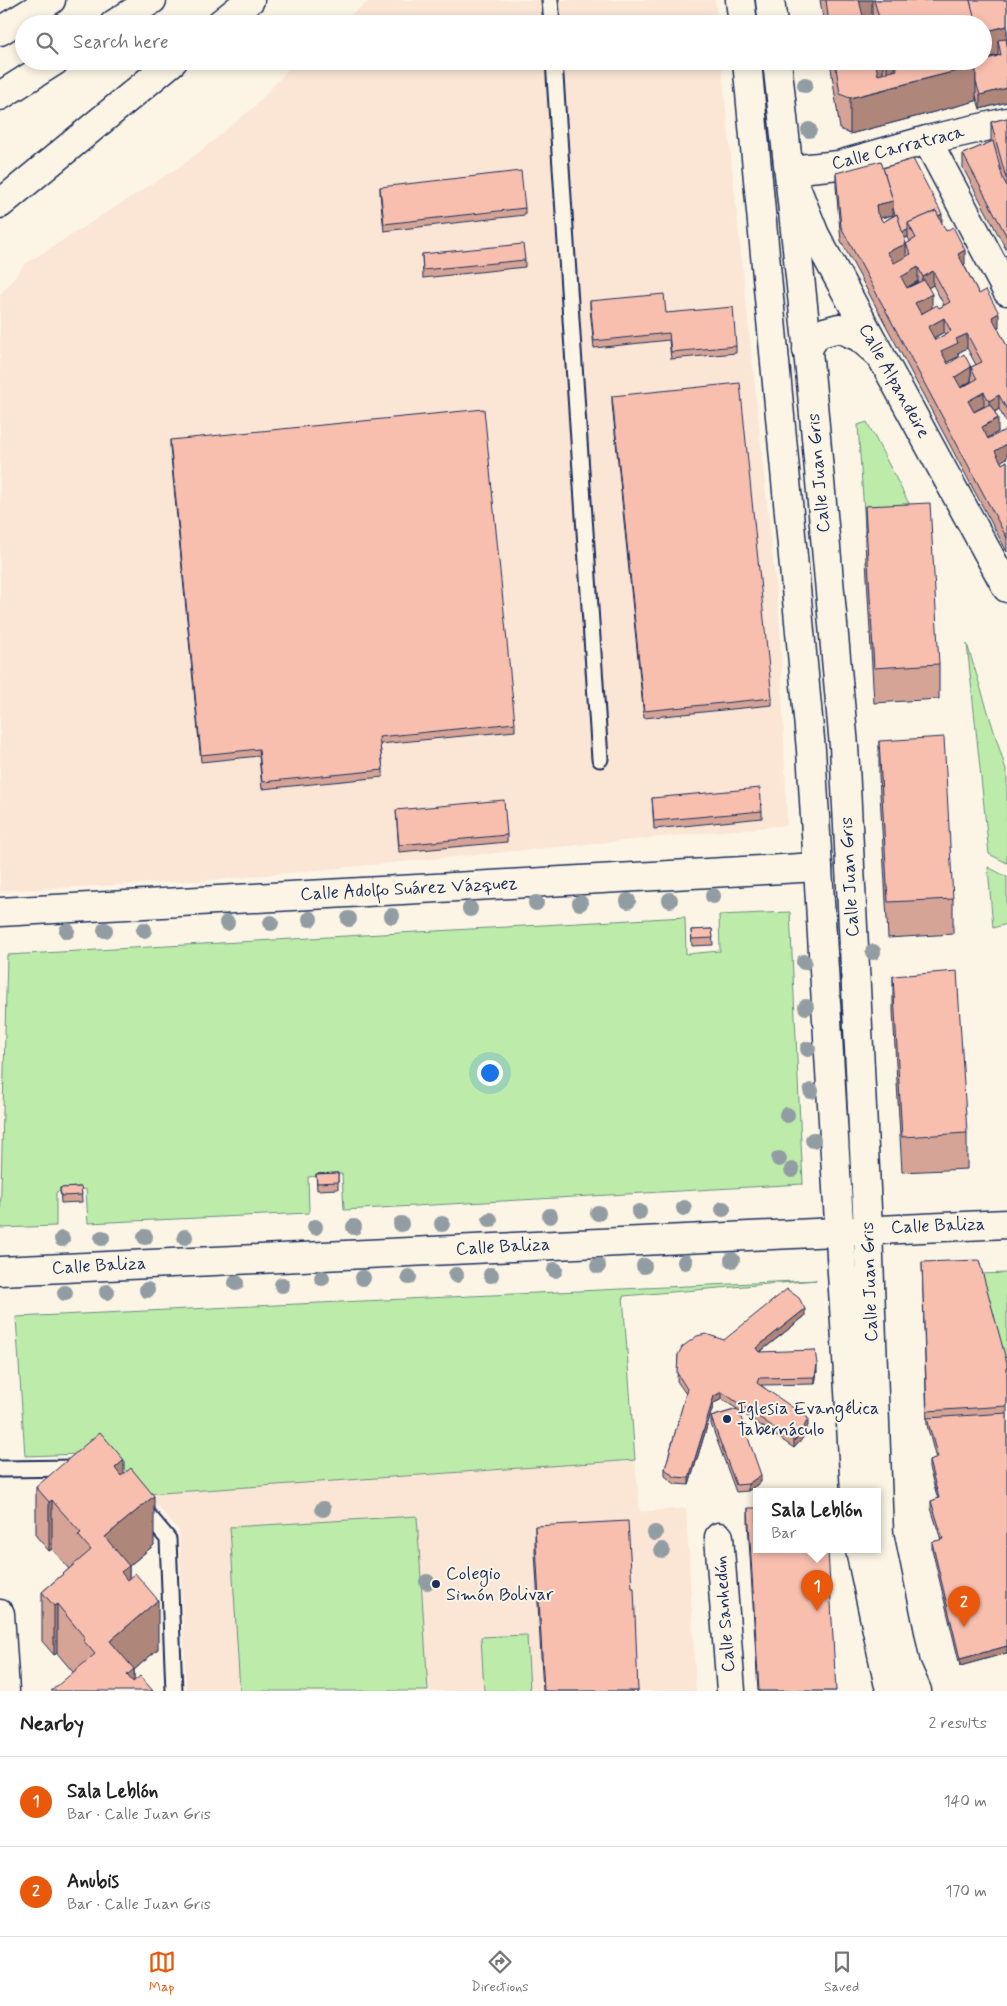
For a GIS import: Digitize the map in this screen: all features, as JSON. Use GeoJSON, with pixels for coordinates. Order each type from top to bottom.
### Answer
{"type":"FeatureCollection","features":[{"type":"Feature","properties":{"kind":"main road"},"geometry":{"type":"LineString","coordinates":[[26,15],[50,0]]}},
{"type":"Feature","properties":{"kind":"main road"},"geometry":{"type":"LineString","coordinates":[[128,15],[152,0]]}},
{"type":"Feature","properties":{"kind":"main road"},"geometry":{"type":"LineString","coordinates":[[231,15],[250,0]]}},
{"type":"Feature","properties":{"kind":"main road"},"geometry":{"type":"LineString","coordinates":[[740,0],[742,15]]}},
{"type":"Feature","properties":{"kind":"main road"},"geometry":{"type":"LineString","coordinates":[[770,0],[772,15]]}},
{"type":"Feature","properties":{"kind":"main road"},"geometry":{"type":"LineString","coordinates":[[0,31],[15,22]]}},
{"type":"Feature","properties":{"kind":"main road"},"geometry":{"type":"LineString","coordinates":[[0,96],[41,70]]}},
{"type":"Feature","properties":{"kind":"main road"},"geometry":{"type":"LineString","coordinates":[[0,204],[162,70]]}},
{"type":"Feature","properties":{"kind":"main road","name":"Calle Juan Gris"},"geometry":{"type":"LineString","coordinates":[[748,70],[812,750],[856,1488]]}},
{"type":"Feature","properties":{"kind":"main road","name":"Calle Juan Gris"},"geometry":{"type":"LineString","coordinates":[[778,70],[807,350],[844,746],[868,1229],[877,1488]]}},
{"type":"Feature","properties":{"kind":"main road","name":"Calle Carratraca"},"geometry":{"type":"LineString","coordinates":[[788,170],[839,165],[927,140],[1007,122]]}},
{"type":"Feature","properties":{"kind":"main road"},"geometry":{"type":"LineString","coordinates":[[927,140],[1007,291]]}},
{"type":"Feature","properties":{"kind":"main road"},"geometry":{"type":"LineString","coordinates":[[756,152],[788,170]]}},
{"type":"Feature","properties":{"kind":"main road","name":"Calle Alpandeire"},"geometry":{"type":"LineString","coordinates":[[788,170],[815,235],[1007,588]]}},
{"type":"Feature","properties":{"kind":"main road"},"geometry":{"type":"LineString","coordinates":[[807,350],[817,334],[839,328],[859,337],[880,355]]}},
{"type":"Feature","properties":{"kind":"main road","name":"Calle Adolfo Suárez Vázquez"},"geometry":{"type":"LineString","coordinates":[[0,912],[818,867]]}},
{"type":"Feature","properties":{"kind":"main road","name":"Calle Baliza"},"geometry":{"type":"LineString","coordinates":[[0,1271],[840,1230],[1007,1224]]}},
{"type":"Feature","properties":{"kind":"main road","name":"Calle Sanhedún"},"geometry":{"type":"LineString","coordinates":[[719,1537],[731,1691]]}},
{"type":"Feature","properties":{"kind":"main road","name":"Calle Juan Gris"},"geometry":{"type":"LineString","coordinates":[[881,1544],[906,1666],[917,1691]]}},
{"type":"Feature","properties":{"kind":"main road"},"geometry":{"type":"LineString","coordinates":[[861,1553],[888,1682],[892,1691]]}},
{"type":"Feature","properties":{"kind":"main road"},"geometry":{"type":"LineString","coordinates":[[0,1614],[5,1691]]}},
{"type":"Feature","properties":{"kind":"lane"},"geometry":{"type":"LineString","coordinates":[[550,0],[551,15]]}},
{"type":"Feature","properties":{"kind":"lane"},"geometry":{"type":"LineString","coordinates":[[555,70],[600,759]]}},
{"type":"Feature","properties":{"kind":"lane"},"geometry":{"type":"LineString","coordinates":[[0,1469],[40,1467],[97,1468]]}},
{"type":"Feature","properties":{"kind":"lane"},"geometry":{"type":"LineString","coordinates":[[134,1499],[168,1539],[174,1691]]}},
{"type":"Feature","properties":{"kind":"shaded area"},"geometry":{"type":"Polygon","coordinates":[[[371,0],[715,0],[717,15],[350,15],[371,0]]]}},
{"type":"Feature","properties":{"kind":"shaded area"},"geometry":{"type":"Polygon","coordinates":[[[288,70],[722,70],[780,628],[787,825],[212,880],[0,891],[0,295],[25,264],[187,162],[254,107],[288,70]]]}},
{"type":"Feature","properties":{"kind":"shaded area","name":"Colegio Simón Bolivar"},"geometry":{"type":"Polygon","coordinates":[[[635,1460],[640,1512],[686,1508],[696,1691],[186,1691],[179,1531],[147,1494],[635,1460]]]}},
{"type":"Feature","properties":{"kind":"green space"},"geometry":{"type":"Polygon","coordinates":[[[867,422],[920,525],[865,527],[858,425],[867,422]]]}},
{"type":"Feature","properties":{"kind":"green space"},"geometry":{"type":"Polygon","coordinates":[[[967,644],[1007,773],[1007,863],[989,854],[967,644]]]}},
{"type":"Feature","properties":{"kind":"green space"},"geometry":{"type":"Polygon","coordinates":[[[988,867],[1007,877],[1007,924],[993,928],[988,867]]]}},
{"type":"Feature","properties":{"kind":"green space"},"geometry":{"type":"Polygon","coordinates":[[[790,912],[803,1184],[344,1210],[342,1174],[308,1177],[309,1213],[88,1223],[86,1189],[56,1192],[56,1226],[0,1228],[7,955],[685,917],[686,954],[720,951],[719,915],[790,912]]]}},
{"type":"Feature","properties":{"kind":"green space"},"geometry":{"type":"Polygon","coordinates":[[[1007,1273],[1007,1377],[979,1274],[1007,1273]]]}},
{"type":"Feature","properties":{"kind":"green space"},"geometry":{"type":"Polygon","coordinates":[[[817,1280],[623,1296],[635,1460],[147,1494],[110,1453],[25,1456],[16,1317],[817,1280]]]}},
{"type":"Feature","properties":{"kind":"green space"},"geometry":{"type":"Polygon","coordinates":[[[417,1516],[428,1691],[240,1691],[230,1527],[417,1516]]]}},
{"type":"Feature","properties":{"kind":"green space"},"geometry":{"type":"Polygon","coordinates":[[[527,1635],[530,1691],[484,1691],[481,1637],[527,1635]]]}},
{"type":"Feature","properties":{"kind":"building"},"geometry":{"type":"Polygon","coordinates":[[[826,0],[859,0],[863,15],[828,15],[826,0]]]}},
{"type":"Feature","properties":{"kind":"building"},"geometry":{"type":"Polygon","coordinates":[[[874,0],[970,0],[974,15],[878,15],[874,0]]]}},
{"type":"Feature","properties":{"kind":"building"},"geometry":{"type":"Polygon","coordinates":[[[970,0],[1007,0],[1007,26],[992,30],[992,15],[974,15],[970,0]]]}},
{"type":"Feature","properties":{"kind":"building"},"geometry":{"type":"Polygon","coordinates":[[[1006,39],[1007,44],[1007,88],[980,95],[976,82],[976,70],[992,70],[992,58],[1001,55],[998,40],[1006,39]]]}},
{"type":"Feature","properties":{"kind":"building"},"geometry":{"type":"Polygon","coordinates":[[[836,70],[877,70],[878,75],[897,70],[960,70],[850,98],[840,94],[836,70]]]}},
{"type":"Feature","properties":{"kind":"building"},"geometry":{"type":"Polygon","coordinates":[[[1007,118],[1007,178],[1006,178],[991,122],[1007,118]]]}},
{"type":"Feature","properties":{"kind":"building"},"geometry":{"type":"Polygon","coordinates":[[[993,141],[1003,179],[1007,186],[1007,237],[963,154],[993,141]]]}},
{"type":"Feature","properties":{"kind":"building"},"geometry":{"type":"Polygon","coordinates":[[[913,159],[942,214],[938,216],[936,211],[908,223],[908,230],[902,232],[897,214],[895,215],[893,201],[883,168],[913,159]]]}},
{"type":"Feature","properties":{"kind":"building"},"geometry":{"type":"Polygon","coordinates":[[[881,161],[893,201],[876,205],[877,213],[883,222],[897,214],[906,244],[916,238],[908,223],[936,211],[946,231],[953,227],[965,250],[958,254],[979,294],[986,290],[999,313],[992,317],[1007,346],[1007,410],[999,395],[989,401],[984,392],[968,401],[974,412],[990,404],[998,418],[982,427],[988,439],[1007,429],[1007,444],[995,451],[1002,464],[1007,461],[1007,538],[841,227],[836,173],[881,161]],[[906,244],[887,252],[894,263],[911,254],[906,244]],[[918,267],[901,277],[907,288],[924,280],[932,294],[915,303],[921,314],[937,305],[939,308],[950,302],[933,271],[923,277],[918,267]],[[944,318],[928,327],[935,340],[951,331],[944,318]],[[967,334],[956,339],[958,343],[941,351],[948,364],[964,354],[971,367],[982,362],[967,334]],[[971,367],[955,377],[961,388],[977,379],[971,367]]]}},
{"type":"Feature","properties":{"kind":"building"},"geometry":{"type":"Polygon","coordinates":[[[521,171],[525,208],[384,224],[380,187],[521,171]]]}},
{"type":"Feature","properties":{"kind":"building"},"geometry":{"type":"Polygon","coordinates":[[[523,244],[525,260],[423,270],[422,254],[523,244]]]}},
{"type":"Feature","properties":{"kind":"building"},"geometry":{"type":"Polygon","coordinates":[[[664,294],[666,313],[733,307],[736,346],[671,352],[669,333],[594,341],[590,301],[664,294]]]}},
{"type":"Feature","properties":{"kind":"building"},"geometry":{"type":"Polygon","coordinates":[[[740,383],[772,698],[644,711],[612,396],[740,383]]]}},
{"type":"Feature","properties":{"kind":"building"},"geometry":{"type":"Polygon","coordinates":[[[484,409],[515,723],[379,737],[383,770],[262,782],[259,749],[201,755],[170,440],[484,409]]]}},
{"type":"Feature","properties":{"kind":"building"},"geometry":{"type":"Polygon","coordinates":[[[930,503],[939,664],[874,668],[865,506],[930,503]]]}},
{"type":"Feature","properties":{"kind":"building"},"geometry":{"type":"Polygon","coordinates":[[[944,737],[953,899],[888,902],[879,741],[944,737]]]}},
{"type":"Feature","properties":{"kind":"building"},"geometry":{"type":"Polygon","coordinates":[[[760,788],[762,811],[654,821],[652,798],[760,788]]]}},
{"type":"Feature","properties":{"kind":"building"},"geometry":{"type":"Polygon","coordinates":[[[504,800],[507,835],[399,845],[396,810],[504,800]]]}},
{"type":"Feature","properties":{"kind":"building"},"geometry":{"type":"Polygon","coordinates":[[[712,929],[713,938],[692,939],[691,930],[712,929]]]}},
{"type":"Feature","properties":{"kind":"building"},"geometry":{"type":"Polygon","coordinates":[[[957,971],[967,1133],[902,1137],[893,976],[957,971]]]}},
{"type":"Feature","properties":{"kind":"building"},"geometry":{"type":"Polygon","coordinates":[[[338,1173],[338,1182],[317,1183],[316,1174],[338,1173]]]}},
{"type":"Feature","properties":{"kind":"building"},"geometry":{"type":"Polygon","coordinates":[[[81,1187],[82,1195],[61,1196],[60,1188],[81,1187]]]}},
{"type":"Feature","properties":{"kind":"building"},"geometry":{"type":"Polygon","coordinates":[[[979,1260],[1007,1363],[1007,1406],[927,1411],[922,1262],[979,1260]]]}},
{"type":"Feature","properties":{"kind":"building"},"geometry":{"type":"Polygon","coordinates":[[[787,1289],[799,1298],[805,1309],[756,1348],[759,1352],[815,1350],[817,1364],[815,1377],[759,1378],[757,1383],[808,1418],[802,1432],[794,1441],[722,1392],[714,1396],[689,1478],[675,1477],[665,1469],[687,1389],[677,1373],[678,1355],[682,1347],[697,1336],[706,1334],[724,1340],[787,1289]]]}},
{"type":"Feature","properties":{"kind":"building"},"geometry":{"type":"Polygon","coordinates":[[[738,1409],[761,1475],[748,1484],[736,1485],[711,1417],[738,1409]]]}},
{"type":"Feature","properties":{"kind":"building"},"geometry":{"type":"Polygon","coordinates":[[[1007,1413],[1007,1646],[960,1659],[932,1542],[943,1539],[931,1501],[939,1498],[929,1461],[938,1458],[927,1418],[1007,1413]]]}},
{"type":"Feature","properties":{"kind":"building"},"geometry":{"type":"Polygon","coordinates":[[[100,1432],[124,1460],[115,1468],[121,1476],[131,1468],[154,1496],[105,1537],[129,1566],[121,1572],[127,1580],[135,1573],[158,1600],[110,1641],[134,1669],[127,1675],[133,1682],[140,1676],[153,1691],[51,1691],[95,1654],[83,1640],[85,1638],[57,1604],[54,1606],[42,1592],[91,1550],[78,1535],[81,1533],[52,1500],[49,1502],[36,1487],[100,1432]]]}},
{"type":"Feature","properties":{"kind":"building"},"geometry":{"type":"Polygon","coordinates":[[[748,1508],[753,1508],[753,1553],[828,1553],[836,1691],[759,1691],[748,1508]]]}},
{"type":"Feature","properties":{"kind":"building"},"geometry":{"type":"Polygon","coordinates":[[[628,1521],[632,1588],[634,1588],[638,1691],[544,1691],[535,1526],[628,1521]]]}},
{"type":"Feature","properties":{"kind":"place","name":"Iglesia Evangélica Tabernáculo"},"geometry":{"type":"Point","coordinates":[727,1419]}},
{"type":"Feature","properties":{"kind":"place","name":"Colegio Simón Bolivar"},"geometry":{"type":"Point","coordinates":[436,1584]}},
{"type":"Feature","properties":{"kind":"place","name":"Sala Leblón"},"geometry":{"type":"Point","coordinates":[817,1611]}},
{"type":"Feature","properties":{"kind":"place","name":"Anubis"},"geometry":{"type":"Point","coordinates":[964,1627]}}]}
